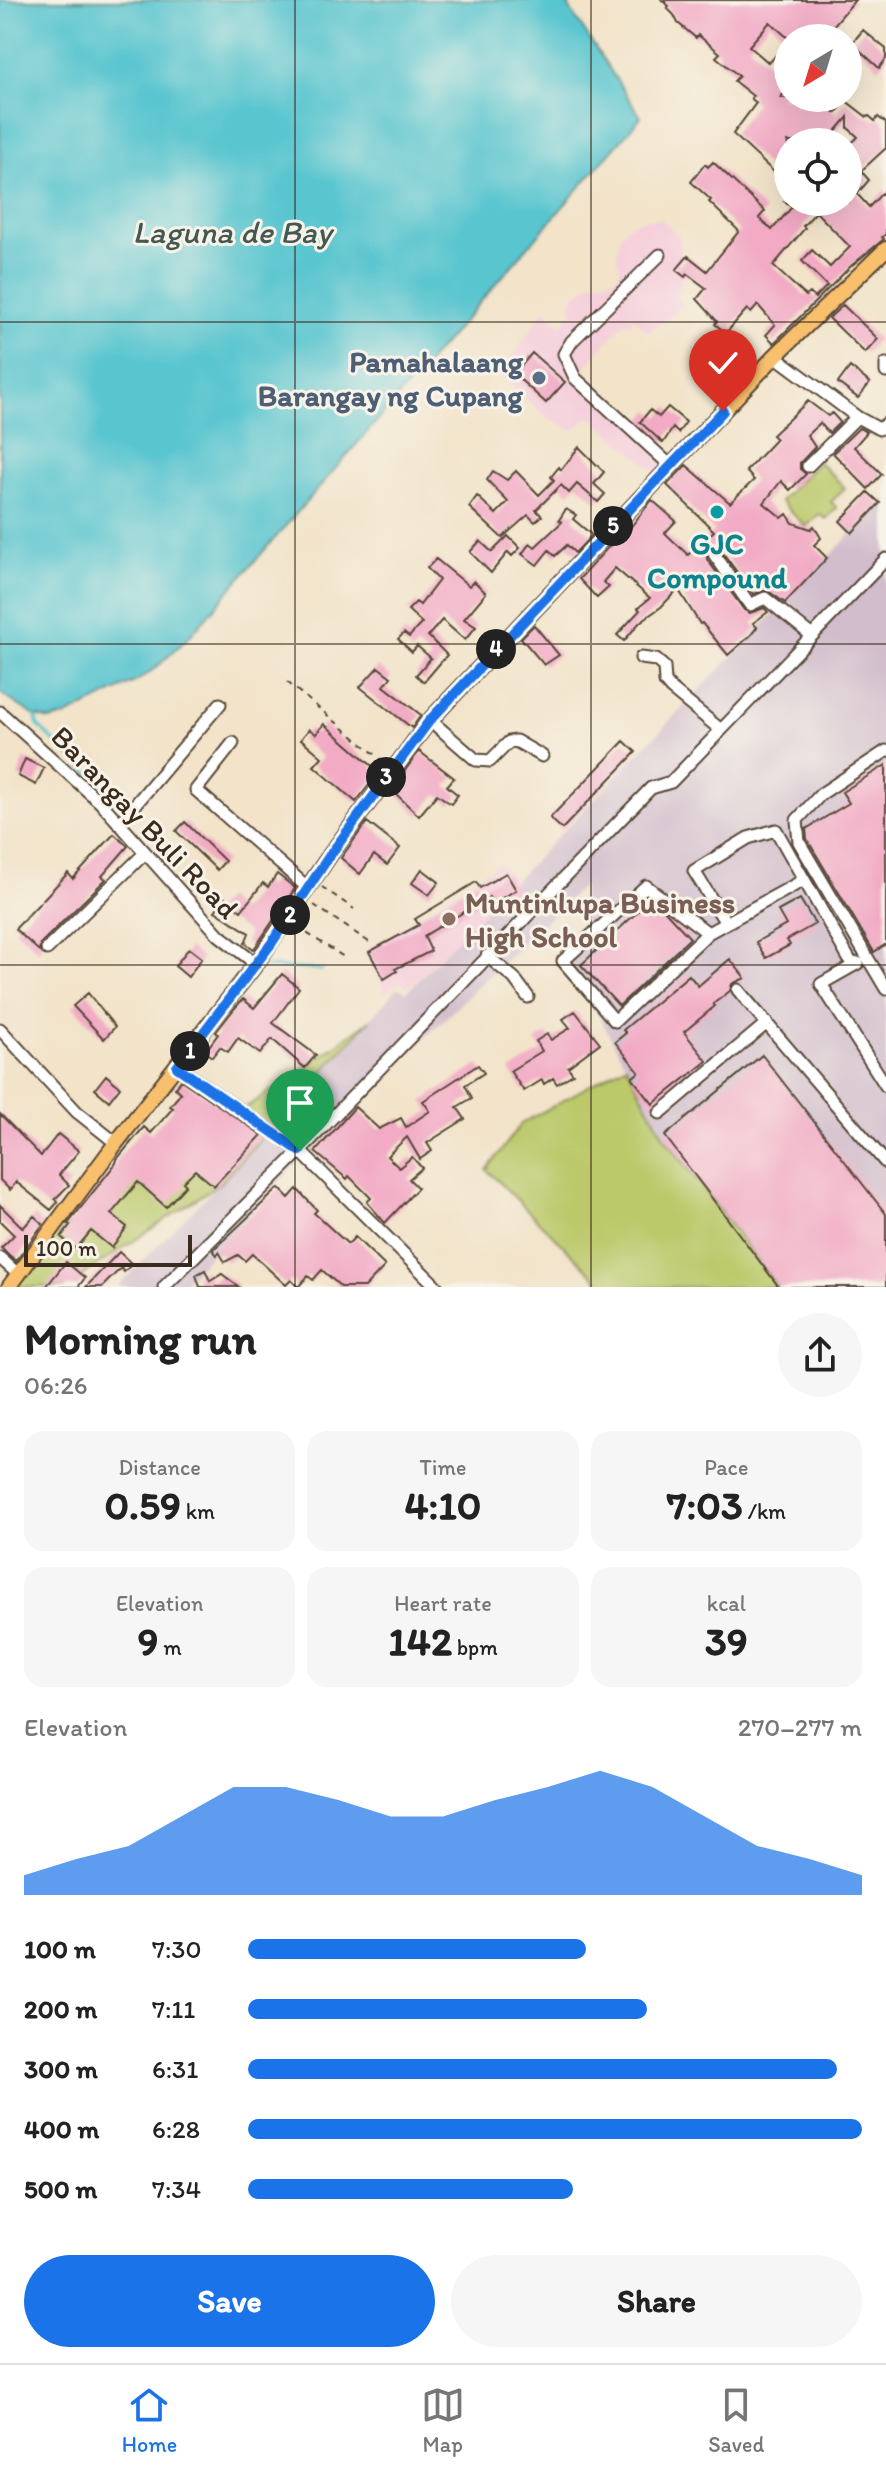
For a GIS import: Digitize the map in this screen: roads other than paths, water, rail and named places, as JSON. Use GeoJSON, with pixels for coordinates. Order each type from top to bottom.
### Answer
{"type":"FeatureCollection","features":[{"type":"Feature","properties":{"kind":"main road"},"geometry":{"type":"LineString","coordinates":[[14,1281],[116,1143],[256,964],[392,769],[430,720],[775,356],[886,249]]}},
{"type":"Feature","properties":{"kind":"street"},"geometry":{"type":"LineString","coordinates":[[660,255],[572,341],[564,354],[575,378],[671,466]]}},
{"type":"Feature","properties":{"kind":"street"},"geometry":{"type":"LineString","coordinates":[[775,356],[857,417],[879,429],[886,424]]}},
{"type":"Feature","properties":{"kind":"street"},"geometry":{"type":"LineString","coordinates":[[886,364],[886,372]]}},
{"type":"Feature","properties":{"kind":"street"},"geometry":{"type":"LineString","coordinates":[[808,466],[857,417]]}},
{"type":"Feature","properties":{"kind":"street"},"geometry":{"type":"LineString","coordinates":[[714,554],[750,605],[765,598],[811,635]]}},
{"type":"Feature","properties":{"kind":"street"},"geometry":{"type":"LineString","coordinates":[[164,1287],[651,788],[671,782],[886,559]]}},
{"type":"Feature","properties":{"kind":"street"},"geometry":{"type":"LineString","coordinates":[[641,658],[656,660],[664,667],[665,682],[671,689],[721,730]]}},
{"type":"Feature","properties":{"kind":"street"},"geometry":{"type":"LineString","coordinates":[[119,824],[150,783],[220,704]]}},
{"type":"Feature","properties":{"kind":"street","name":"Barangay Buli Road"},"geometry":{"type":"LineString","coordinates":[[0,712],[60,765],[119,824],[219,935],[256,964]]}},
{"type":"Feature","properties":{"kind":"street"},"geometry":{"type":"LineString","coordinates":[[430,720],[476,760],[490,761],[509,742],[516,741],[542,756]]}},
{"type":"Feature","properties":{"kind":"street"},"geometry":{"type":"LineString","coordinates":[[233,743],[196,790],[308,888]]}},
{"type":"Feature","properties":{"kind":"street"},"geometry":{"type":"LineString","coordinates":[[886,751],[821,794],[797,820],[799,842],[886,989]]}},
{"type":"Feature","properties":{"kind":"street"},"geometry":{"type":"LineString","coordinates":[[726,923],[694,871],[748,838],[776,830],[853,966]]}},
{"type":"Feature","properties":{"kind":"street"},"geometry":{"type":"LineString","coordinates":[[47,949],[145,853]]}},
{"type":"Feature","properties":{"kind":"street"},"geometry":{"type":"LineString","coordinates":[[708,933],[646,886],[563,961],[615,1021],[708,933],[804,880]]}},
{"type":"Feature","properties":{"kind":"street"},"geometry":{"type":"LineString","coordinates":[[487,956],[514,978],[528,997]]}},
{"type":"Feature","properties":{"kind":"street"},"geometry":{"type":"LineString","coordinates":[[867,958],[821,984],[886,1086]]}},
{"type":"Feature","properties":{"kind":"street"},"geometry":{"type":"LineString","coordinates":[[738,990],[886,1163]]}},
{"type":"Feature","properties":{"kind":"street"},"geometry":{"type":"LineString","coordinates":[[660,1113],[767,1023]]}},
{"type":"Feature","properties":{"kind":"street"},"geometry":{"type":"LineString","coordinates":[[0,1029],[77,1112],[116,1143]]}},
{"type":"Feature","properties":{"kind":"street"},"geometry":{"type":"LineString","coordinates":[[177,1067],[300,1151],[437,1287]]}},
{"type":"Feature","properties":{"kind":"street"},"geometry":{"type":"LineString","coordinates":[[0,1258],[14,1281]]}},
{"type":"Feature","properties":{"kind":"water","name":"Laguna de Bay"},"geometry":{"type":"Polygon","coordinates":[[[0,0],[575,0],[568,6],[641,117],[189,637],[137,681],[64,717],[50,720],[35,716],[0,693],[0,0]]]}},
{"type":"Feature","properties":{"kind":"waterway"},"geometry":{"type":"LineString","coordinates":[[35,715],[38,726],[102,786],[116,804]]}},
{"type":"Feature","properties":{"kind":"waterway"},"geometry":{"type":"LineString","coordinates":[[267,967],[322,970]]}},
{"type":"Feature","properties":{"kind":"place","name":"Pamahalaang Barangay ng Cupang"},"geometry":{"type":"Point","coordinates":[539,378]}},
{"type":"Feature","properties":{"kind":"place","name":"GJC Compound"},"geometry":{"type":"Point","coordinates":[717,512]}},
{"type":"Feature","properties":{"kind":"place","name":"Muntinlupa Business High School"},"geometry":{"type":"Point","coordinates":[449,919]}}]}
